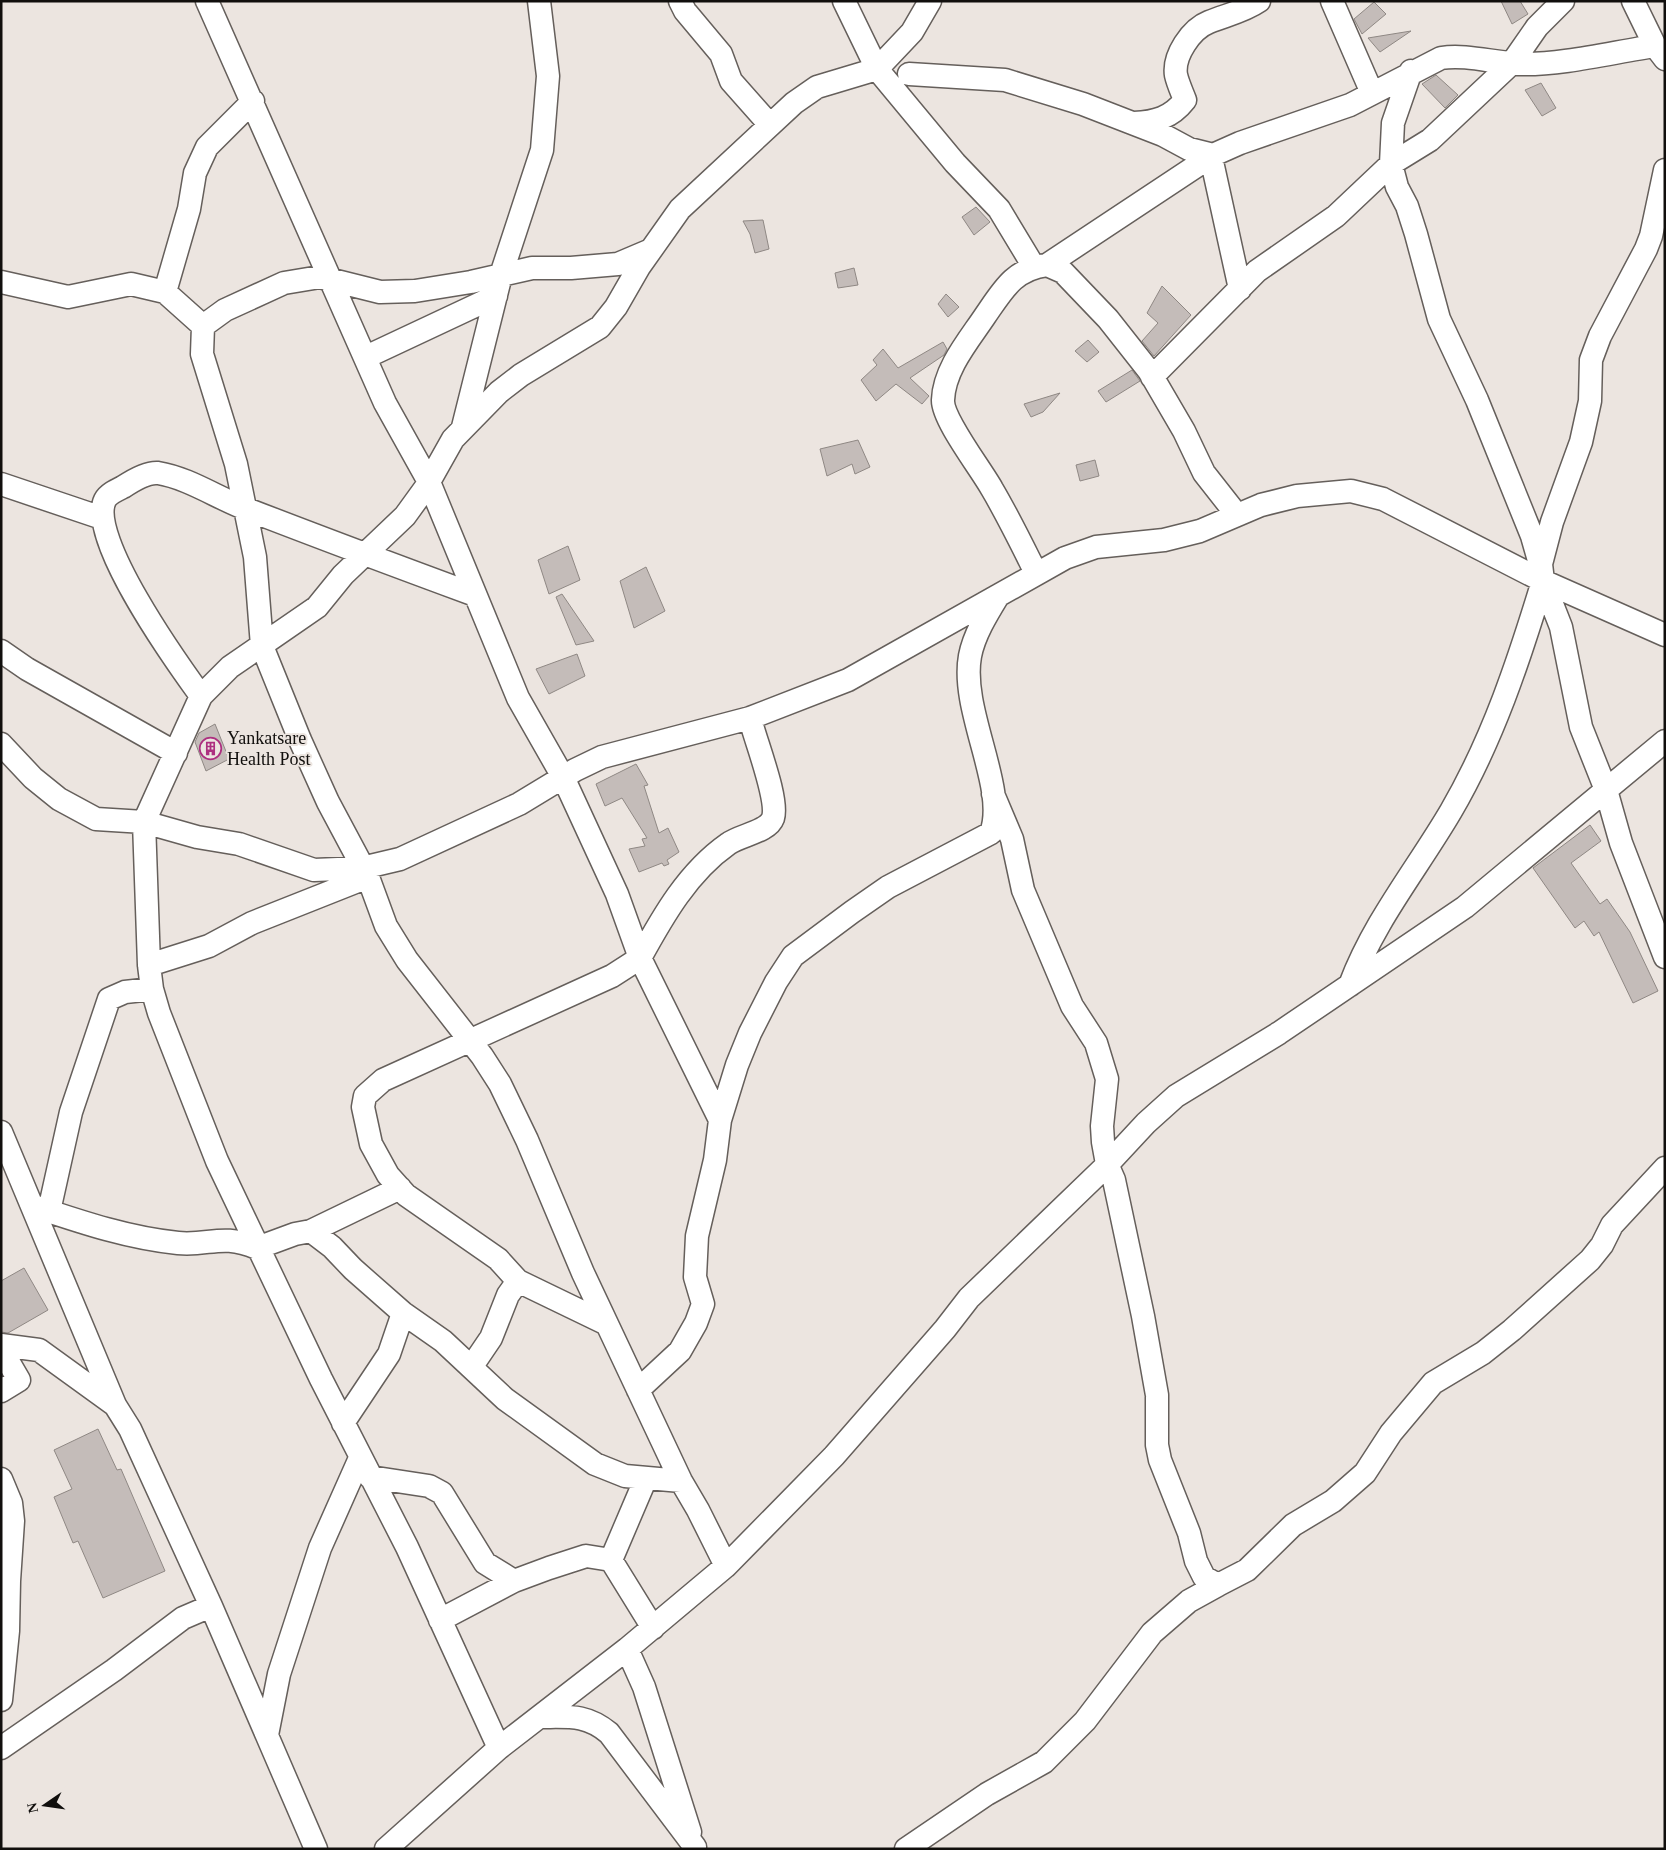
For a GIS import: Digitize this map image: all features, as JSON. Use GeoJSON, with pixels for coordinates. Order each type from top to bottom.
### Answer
{"type":"FeatureCollection","features":[{"type":"Feature","properties":{"kind":"street"},"geometry":{"type":"LineString","coordinates":[[208,1],[333,280],[385,403],[429,482],[518,698],[563,777],[617,894],[640,958],[720,1120]]}},
{"type":"Feature","properties":{"kind":"street"},"geometry":{"type":"LineString","coordinates":[[463,428],[499,286],[542,150],[548,76],[539,1]]}},
{"type":"Feature","properties":{"kind":"street"},"geometry":{"type":"LineString","coordinates":[[680,1],[685,11],[721,54],[731,80],[748,103],[770,125]]}},
{"type":"Feature","properties":{"kind":"street"},"geometry":{"type":"LineString","coordinates":[[844,1],[877,69],[955,163],[999,209],[1040,266],[1063,272],[1108,319],[1152,377],[1184,431],[1204,473],[1237,515]]}},
{"type":"Feature","properties":{"kind":"street"},"geometry":{"type":"LineString","coordinates":[[500,1748],[407,1547],[343,1423],[270,1269],[257,1248],[217,1161],[152,989],[149,965],[144,822],[201,696],[230,668],[317,607],[343,575],[405,516],[429,482],[453,439],[499,392],[521,375],[600,328],[616,307],[651,250],[680,209],[794,103],[817,87],[877,69],[912,32],[930,1]]}},
{"type":"Feature","properties":{"kind":"street"},"geometry":{"type":"LineString","coordinates":[[1134,123],[1156,122],[1177,111],[1185,100],[1176,75],[1176,65],[1184,43],[1207,23],[1246,10],[1259,1]]}},
{"type":"Feature","properties":{"kind":"street"},"geometry":{"type":"LineString","coordinates":[[1332,1],[1372,93]]}},
{"type":"Feature","properties":{"kind":"street"},"geometry":{"type":"LineString","coordinates":[[1152,377],[1257,271],[1336,216],[1391,164],[1430,140],[1512,63],[1538,26],[1563,1]]}},
{"type":"Feature","properties":{"kind":"street"},"geometry":{"type":"LineString","coordinates":[[1036,573],[993,490],[954,430],[942,401],[947,379],[964,347],[1015,276],[1040,266],[1212,156],[1240,142],[1350,104],[1411,71],[1441,58],[1456,56],[1512,63],[1576,58],[1658,39],[1633,1]]}},
{"type":"Feature","properties":{"kind":"street"},"geometry":{"type":"LineString","coordinates":[[904,102],[909,74],[912,32]]}},
{"type":"Feature","properties":{"kind":"street"},"geometry":{"type":"LineString","coordinates":[[1411,71],[1393,123],[1391,164],[1397,187],[1408,206],[1439,319],[1477,400],[1532,536],[1560,627],[1581,727],[1606,790],[1621,843],[1665,957]]}},
{"type":"Feature","properties":{"kind":"street"},"geometry":{"type":"LineString","coordinates":[[909,74],[1005,80],[1084,104],[1134,123],[1189,149],[1212,156]]}},
{"type":"Feature","properties":{"kind":"street"},"geometry":{"type":"LineString","coordinates":[[165,292],[189,209],[195,173],[207,147],[253,101]]}},
{"type":"Feature","properties":{"kind":"street"},"geometry":{"type":"LineString","coordinates":[[1212,156],[1240,289]]}},
{"type":"Feature","properties":{"kind":"street"},"geometry":{"type":"LineString","coordinates":[[1350,985],[1360,958],[1380,922],[1451,811],[1484,747],[1522,650],[1542,573],[1552,522],[1581,442],[1590,401],[1591,360],[1600,336],[1646,249],[1654,227],[1665,170]]}},
{"type":"Feature","properties":{"kind":"street"},"geometry":{"type":"LineString","coordinates":[[366,357],[532,268],[571,268],[618,264],[651,250]]}},
{"type":"Feature","properties":{"kind":"street"},"geometry":{"type":"LineString","coordinates":[[203,326],[225,310],[284,283],[320,277],[380,292],[499,286]]}},
{"type":"Feature","properties":{"kind":"street"},"geometry":{"type":"LineString","coordinates":[[1,282],[68,297],[131,284],[165,292],[203,326]]}},
{"type":"Feature","properties":{"kind":"street"},"geometry":{"type":"LineString","coordinates":[[203,326],[202,354],[236,464],[255,557],[262,646],[328,802],[365,873],[386,926],[407,960],[469,1042],[482,1056],[500,1084],[527,1140],[583,1273],[681,1481],[726,1566]]}},
{"type":"Feature","properties":{"kind":"street"},"geometry":{"type":"LineString","coordinates":[[201,696],[165,646],[124,578],[102,518],[105,500],[110,494],[129,483],[156,473],[190,484],[246,509],[475,595]]}},
{"type":"Feature","properties":{"kind":"street"},"geometry":{"type":"LineString","coordinates":[[1,484],[102,518]]}},
{"type":"Feature","properties":{"kind":"street"},"geometry":{"type":"LineString","coordinates":[[149,965],[209,946],[252,923],[400,859],[518,804],[563,777],[602,757],[750,718],[848,680],[1065,558],[1096,547],[1164,540],[1200,531],[1261,505],[1297,496],[1351,491],[1383,499],[1542,573],[1665,635]]}},
{"type":"Feature","properties":{"kind":"street"},"geometry":{"type":"LineString","coordinates":[[638,1390],[680,1351],[696,1323],[703,1304],[695,1277],[697,1236],[715,1160],[720,1120],[737,1065],[750,1033],[776,982],[793,956],[888,887],[991,833],[996,821],[993,794],[968,687],[970,655],[982,623],[998,596]]}},
{"type":"Feature","properties":{"kind":"street"},"geometry":{"type":"LineString","coordinates":[[1,651],[27,669],[176,753]]}},
{"type":"Feature","properties":{"kind":"street"},"geometry":{"type":"LineString","coordinates":[[607,1324],[518,1281],[498,1259],[406,1195],[388,1175],[371,1144],[363,1107],[365,1096],[383,1080],[612,976],[640,958],[666,913],[696,874],[728,843],[769,825],[773,817],[773,797],[750,718]]}},
{"type":"Feature","properties":{"kind":"street"},"geometry":{"type":"LineString","coordinates":[[386,1849],[500,1748],[627,1649],[726,1566],[834,1456],[969,1298],[1107,1164],[1146,1123],[1176,1096],[1279,1033],[1465,906],[1665,741]]}},
{"type":"Feature","properties":{"kind":"street"},"geometry":{"type":"LineString","coordinates":[[1,744],[33,778],[59,799],[96,818],[144,822],[197,837],[239,844],[314,870],[365,873]]}},
{"type":"Feature","properties":{"kind":"street"},"geometry":{"type":"LineString","coordinates":[[993,794],[1002,811],[1012,839],[1023,890],[1072,1006],[1096,1043],[1107,1079],[1102,1126],[1107,1164],[1114,1180],[1143,1316],[1157,1395],[1157,1445],[1160,1460],[1189,1533],[1196,1561],[1204,1576],[1218,1585]]}},
{"type":"Feature","properties":{"kind":"street"},"geometry":{"type":"LineString","coordinates":[[41,1209],[108,999],[125,992],[152,989]]}},
{"type":"Feature","properties":{"kind":"street"},"geometry":{"type":"LineString","coordinates":[[1,1132],[41,1209],[115,1405],[130,1429],[211,1606],[316,1849]]}},
{"type":"Feature","properties":{"kind":"street"},"geometry":{"type":"LineString","coordinates":[[906,1849],[987,1794],[1044,1762],[1085,1721],[1152,1633],[1189,1601],[1247,1570],[1294,1525],[1333,1500],[1365,1473],[1391,1433],[1433,1383],[1483,1353],[1512,1330],[1590,1260],[1602,1245],[1612,1225],[1665,1168]]}},
{"type":"Feature","properties":{"kind":"street"},"geometry":{"type":"LineString","coordinates":[[41,1209],[110,1231],[180,1243],[217,1239],[240,1240],[257,1248],[294,1234],[311,1231],[400,1188]]}},
{"type":"Feature","properties":{"kind":"street"},"geometry":{"type":"LineString","coordinates":[[311,1231],[332,1247],[353,1269],[404,1312],[443,1341],[472,1366],[504,1398],[595,1464],[625,1476],[681,1481]]}},
{"type":"Feature","properties":{"kind":"street"},"geometry":{"type":"LineString","coordinates":[[472,1366],[491,1338],[508,1295],[518,1281]]}},
{"type":"Feature","properties":{"kind":"street"},"geometry":{"type":"LineString","coordinates":[[343,1423],[389,1354],[404,1312]]}},
{"type":"Feature","properties":{"kind":"street"},"geometry":{"type":"LineString","coordinates":[[1,1345],[39,1350],[115,1405]]}},
{"type":"Feature","properties":{"kind":"street"},"geometry":{"type":"LineString","coordinates":[[1,1349],[19,1380],[1,1391]]}},
{"type":"Feature","properties":{"kind":"street"},"geometry":{"type":"LineString","coordinates":[[365,1467],[429,1486],[442,1493],[485,1563],[514,1581]]}},
{"type":"Feature","properties":{"kind":"street"},"geometry":{"type":"LineString","coordinates":[[267,1734],[279,1674],[320,1548],[365,1467]]}},
{"type":"Feature","properties":{"kind":"street"},"geometry":{"type":"LineString","coordinates":[[611,1560],[646,1478]]}},
{"type":"Feature","properties":{"kind":"street"},"geometry":{"type":"LineString","coordinates":[[1,1479],[8,1495],[13,1521],[8,1581],[7,1641],[1,1700]]}},
{"type":"Feature","properties":{"kind":"street"},"geometry":{"type":"LineString","coordinates":[[440,1620],[514,1581],[586,1556],[611,1560],[653,1628]]}},
{"type":"Feature","properties":{"kind":"street"},"geometry":{"type":"LineString","coordinates":[[1,1748],[114,1670],[183,1618],[211,1606]]}},
{"type":"Feature","properties":{"kind":"street"},"geometry":{"type":"LineString","coordinates":[[627,1649],[644,1687],[695,1848]]}},
{"type":"Feature","properties":{"kind":"street"},"geometry":{"type":"LineString","coordinates":[[540,1717],[577,1717],[595,1722],[609,1733],[695,1848]]}},
{"type":"Feature","properties":{"kind":"building"},"geometry":{"type":"Polygon","coordinates":[[[1501,1],[1520,1],[1528,14],[1512,24],[1501,1]]]}},
{"type":"Feature","properties":{"kind":"building"},"geometry":{"type":"Polygon","coordinates":[[[1374,2],[1386,14],[1362,34],[1354,19],[1374,2]]]}},
{"type":"Feature","properties":{"kind":"building"},"geometry":{"type":"Polygon","coordinates":[[[1411,31],[1380,52],[1368,38],[1411,31]]]}},
{"type":"Feature","properties":{"kind":"building"},"geometry":{"type":"Polygon","coordinates":[[[1436,75],[1458,95],[1445,108],[1422,84],[1436,75]]]}},
{"type":"Feature","properties":{"kind":"building"},"geometry":{"type":"Polygon","coordinates":[[[1541,83],[1556,108],[1542,116],[1525,90],[1541,83]]]}},
{"type":"Feature","properties":{"kind":"building"},"geometry":{"type":"Polygon","coordinates":[[[976,207],[990,222],[974,235],[962,217],[976,207]]]}},
{"type":"Feature","properties":{"kind":"building"},"geometry":{"type":"Polygon","coordinates":[[[763,220],[769,249],[755,253],[750,234],[743,221],[763,220]]]}},
{"type":"Feature","properties":{"kind":"building"},"geometry":{"type":"Polygon","coordinates":[[[854,268],[858,285],[838,288],[835,273],[854,268]]]}},
{"type":"Feature","properties":{"kind":"building"},"geometry":{"type":"Polygon","coordinates":[[[1162,286],[1191,315],[1154,356],[1142,341],[1158,323],[1147,313],[1162,286]]]}},
{"type":"Feature","properties":{"kind":"building"},"geometry":{"type":"Polygon","coordinates":[[[946,294],[959,307],[948,317],[938,304],[946,294]]]}},
{"type":"Feature","properties":{"kind":"building"},"geometry":{"type":"Polygon","coordinates":[[[1088,340],[1099,352],[1087,362],[1075,351],[1088,340]]]}},
{"type":"Feature","properties":{"kind":"building"},"geometry":{"type":"Polygon","coordinates":[[[943,342],[947,349],[944,355],[910,378],[929,396],[922,404],[896,384],[876,401],[861,380],[877,365],[873,360],[883,349],[898,368],[943,342]]]}},
{"type":"Feature","properties":{"kind":"building"},"geometry":{"type":"Polygon","coordinates":[[[1132,370],[1140,381],[1106,402],[1098,391],[1132,370]]]}},
{"type":"Feature","properties":{"kind":"building"},"geometry":{"type":"Polygon","coordinates":[[[1060,393],[1043,412],[1031,417],[1024,404],[1060,393]]]}},
{"type":"Feature","properties":{"kind":"building"},"geometry":{"type":"Polygon","coordinates":[[[858,440],[870,467],[855,474],[852,464],[827,476],[820,449],[858,440]]]}},
{"type":"Feature","properties":{"kind":"building"},"geometry":{"type":"Polygon","coordinates":[[[1095,460],[1099,476],[1080,481],[1076,465],[1095,460]]]}},
{"type":"Feature","properties":{"kind":"building"},"geometry":{"type":"Polygon","coordinates":[[[568,546],[580,580],[549,594],[538,560],[568,546]]]}},
{"type":"Feature","properties":{"kind":"building"},"geometry":{"type":"Polygon","coordinates":[[[646,567],[665,611],[634,628],[620,581],[646,567]]]}},
{"type":"Feature","properties":{"kind":"building"},"geometry":{"type":"Polygon","coordinates":[[[562,594],[594,641],[576,645],[556,597],[562,594]]]}},
{"type":"Feature","properties":{"kind":"building"},"geometry":{"type":"Polygon","coordinates":[[[577,654],[585,676],[549,694],[536,669],[577,654]]]}},
{"type":"Feature","properties":{"kind":"building","name":"Yankatsare Health Post"},"geometry":{"type":"Polygon","coordinates":[[[215,724],[229,759],[206,771],[195,742],[199,733],[215,724]]]}},
{"type":"Feature","properties":{"kind":"building"},"geometry":{"type":"Polygon","coordinates":[[[636,764],[648,785],[644,786],[659,833],[668,828],[679,852],[667,860],[669,864],[664,866],[662,863],[639,872],[629,849],[645,846],[642,839],[647,838],[622,798],[605,806],[596,784],[636,764]]]}},
{"type":"Feature","properties":{"kind":"building"},"geometry":{"type":"Polygon","coordinates":[[[1590,825],[1601,841],[1571,863],[1600,904],[1607,899],[1630,932],[1658,991],[1633,1003],[1599,932],[1594,936],[1584,921],[1575,928],[1533,868],[1590,825]]]}},
{"type":"Feature","properties":{"kind":"building"},"geometry":{"type":"Polygon","coordinates":[[[24,1268],[48,1310],[8,1333],[1,1332],[1,1281],[24,1268]]]}},
{"type":"Feature","properties":{"kind":"building"},"geometry":{"type":"Polygon","coordinates":[[[98,1429],[117,1470],[121,1469],[165,1571],[103,1598],[78,1541],[73,1543],[54,1497],[72,1489],[54,1450],[98,1429]]]}},
{"type":"Feature","properties":{"kind":"place","name":"Yankatsare Health Post"},"geometry":{"type":"Point","coordinates":[211,748]}}]}
